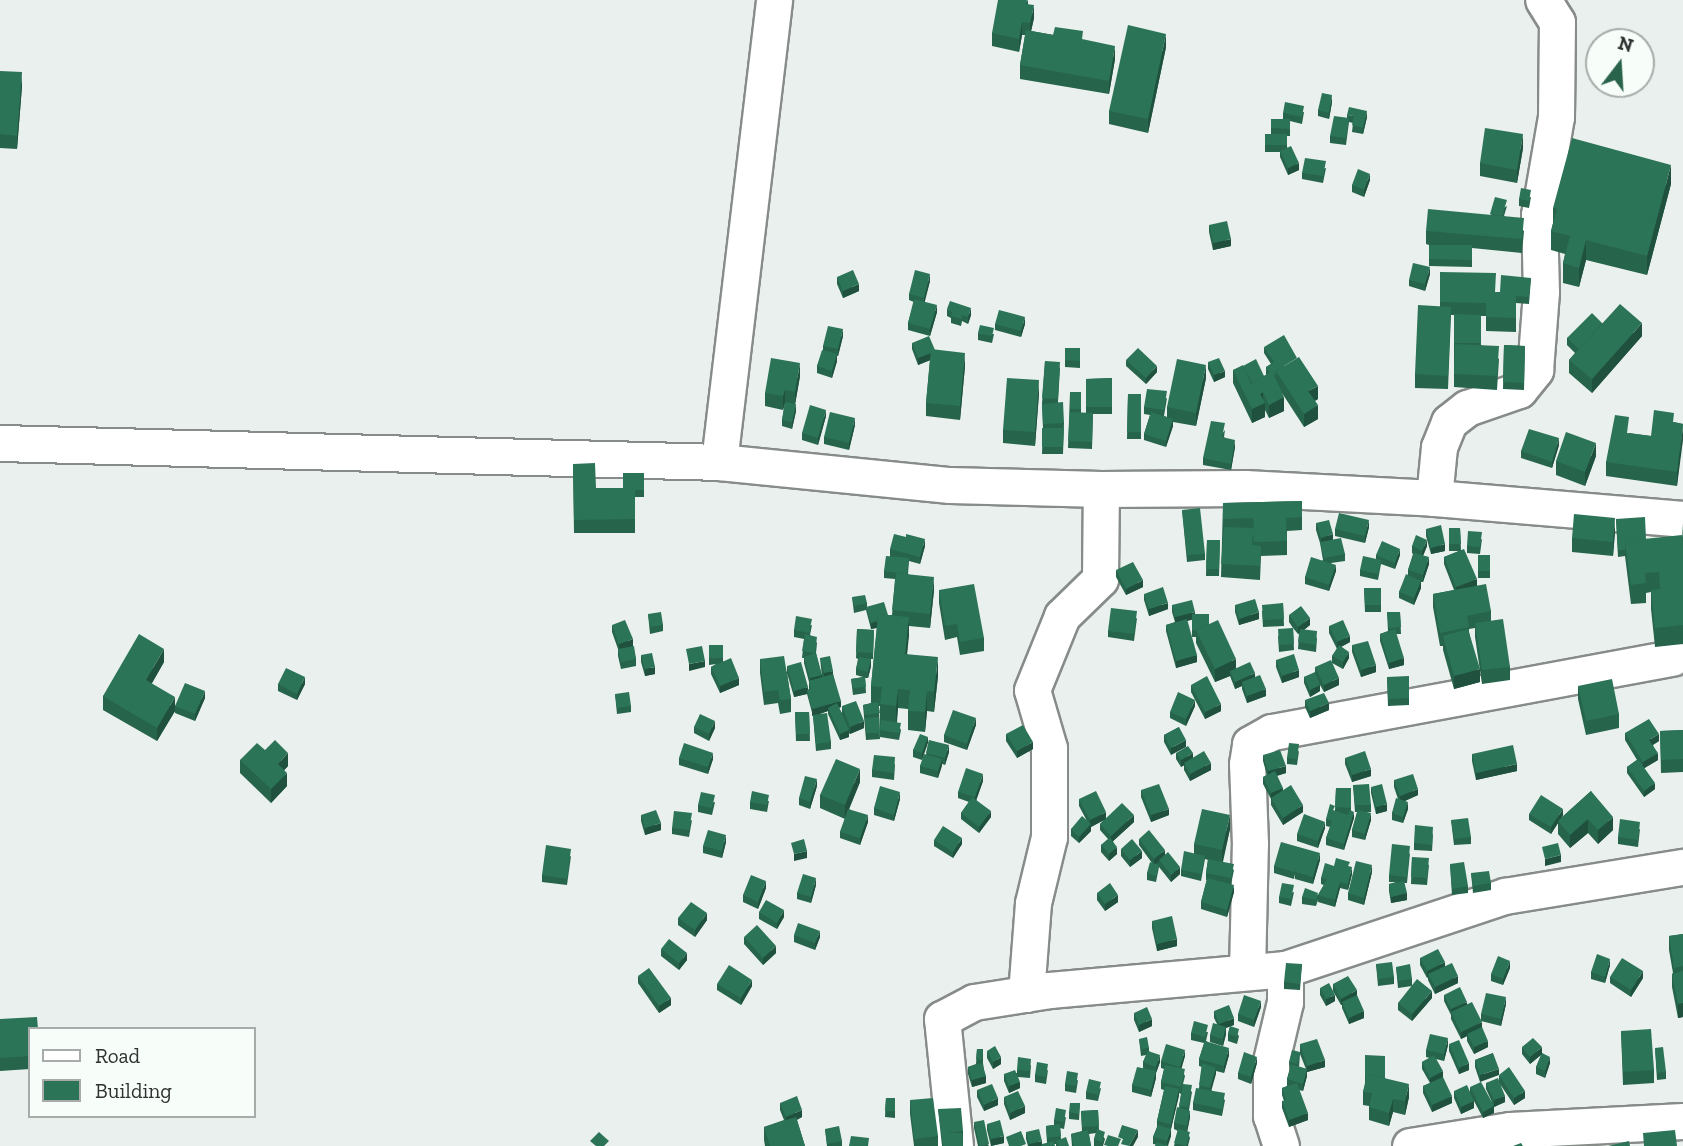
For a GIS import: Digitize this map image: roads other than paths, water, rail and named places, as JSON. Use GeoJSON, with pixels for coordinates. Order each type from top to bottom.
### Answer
{"type":"FeatureCollection","features":[{"type":"Feature","properties":{"kind":"street"},"geometry":{"type":"LineString","coordinates":[[719,462],[774,0]]}},
{"type":"Feature","properties":{"kind":"street"},"geometry":{"type":"LineString","coordinates":[[1434,498],[1440,447],[1449,422],[1467,408],[1519,390],[1535,370],[1541,292],[1539,215],[1556,117],[1557,22],[1543,0]]}},
{"type":"Feature","properties":{"kind":"street"},"geometry":{"type":"LineString","coordinates":[[0,443],[719,462],[950,485],[1101,489],[1245,488],[1434,498],[1683,520]]}},
{"type":"Feature","properties":{"kind":"street"},"geometry":{"type":"LineString","coordinates":[[1026,994],[1033,903],[1049,837],[1049,748],[1032,690],[1062,616],[1100,579],[1101,489]]}},
{"type":"Feature","properties":{"kind":"street"},"geometry":{"type":"LineString","coordinates":[[1247,972],[1250,844],[1247,764],[1250,744],[1272,732],[1672,658]]}},
{"type":"Feature","properties":{"kind":"street"},"geometry":{"type":"LineString","coordinates":[[955,1146],[942,1019],[974,1002],[1026,994],[1285,969],[1505,895],[1683,867]]}},
{"type":"Feature","properties":{"kind":"street"},"geometry":{"type":"LineString","coordinates":[[1281,1146],[1271,1116],[1271,1061],[1285,1002],[1285,969]]}},
{"type":"Feature","properties":{"kind":"street"},"geometry":{"type":"LineString","coordinates":[[1410,1146],[1510,1130],[1683,1121]]}}]}
